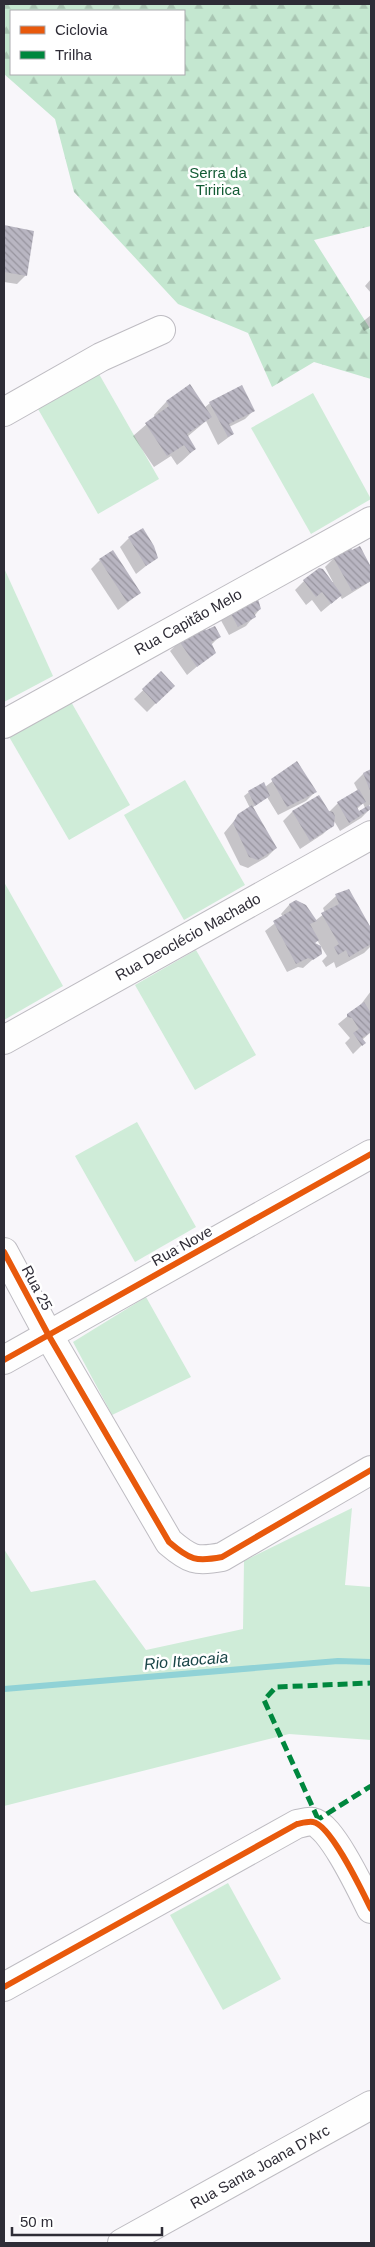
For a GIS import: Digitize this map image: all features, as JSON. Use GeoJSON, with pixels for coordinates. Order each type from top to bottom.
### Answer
{"type":"FeatureCollection","features":[{"type":"Feature","properties":{"kind":"street"},"geometry":{"type":"LineString","coordinates":[[4,412],[101,357],[161,330]]}},
{"type":"Feature","properties":{"kind":"street","name":"Rua Capitão Melo"},"geometry":{"type":"LineString","coordinates":[[4,724],[371,520]]}},
{"type":"Feature","properties":{"kind":"street","name":"Rua Deoclécio Machado"},"geometry":{"type":"LineString","coordinates":[[4,1040],[371,834]]}},
{"type":"Feature","properties":{"kind":"street","name":"Rua Nove"},"geometry":{"type":"LineString","coordinates":[[4,1360],[371,1154]]}},
{"type":"Feature","properties":{"kind":"street","name":"Rua 25"},"geometry":{"type":"LineString","coordinates":[[4,1252],[49,1336],[169,1542],[186,1556],[201,1561],[222,1557],[371,1470]]}},
{"type":"Feature","properties":{"kind":"street"},"geometry":{"type":"LineString","coordinates":[[4,1987],[278,1833],[298,1824],[314,1822],[324,1828],[336,1844],[371,1909]]}},
{"type":"Feature","properties":{"kind":"street","name":"Rua Santa Joana D'Arc"},"geometry":{"type":"LineString","coordinates":[[122,2243],[371,2105]]}},
{"type":"Feature","properties":{"kind":"green space","name":"Serra da Tiririca"},"geometry":{"type":"Polygon","coordinates":[[[4,4],[371,4],[371,226],[314,240],[369,327],[371,333],[371,379],[314,362],[272,387],[248,333],[178,304],[74,192],[55,119],[4,74],[4,4]]]}},
{"type":"Feature","properties":{"kind":"green space"},"geometry":{"type":"Polygon","coordinates":[[[99,374],[159,479],[98,514],[38,409],[99,374]]]}},
{"type":"Feature","properties":{"kind":"green space"},"geometry":{"type":"Polygon","coordinates":[[[313,393],[371,499],[311,534],[251,428],[313,393]]]}},
{"type":"Feature","properties":{"kind":"green space"},"geometry":{"type":"Polygon","coordinates":[[[4,568],[53,676],[4,702],[4,568]]]}},
{"type":"Feature","properties":{"kind":"green space"},"geometry":{"type":"Polygon","coordinates":[[[70,700],[130,805],[69,840],[8,735],[70,700]]]}},
{"type":"Feature","properties":{"kind":"green space"},"geometry":{"type":"Polygon","coordinates":[[[185,780],[245,885],[184,920],[124,815],[185,780]]]}},
{"type":"Feature","properties":{"kind":"green space"},"geometry":{"type":"Polygon","coordinates":[[[4,882],[63,986],[4,1020],[4,882]]]}},
{"type":"Feature","properties":{"kind":"green space"},"geometry":{"type":"Polygon","coordinates":[[[196,950],[256,1055],[195,1090],[135,985],[196,950]]]}},
{"type":"Feature","properties":{"kind":"green space"},"geometry":{"type":"Polygon","coordinates":[[[137,1122],[196,1227],[135,1262],[75,1156],[137,1122]]]}},
{"type":"Feature","properties":{"kind":"green space"},"geometry":{"type":"Polygon","coordinates":[[[146,1297],[191,1377],[112,1415],[73,1342],[146,1297]]]}},
{"type":"Feature","properties":{"kind":"green space"},"geometry":{"type":"Polygon","coordinates":[[[352,1508],[345,1585],[371,1587],[371,1740],[289,1734],[4,1806],[4,1549],[31,1592],[95,1580],[146,1650],[243,1629],[244,1561],[352,1508]]]}},
{"type":"Feature","properties":{"kind":"green space"},"geometry":{"type":"Polygon","coordinates":[[[228,1883],[281,1979],[223,2010],[170,1915],[228,1883]]]}},
{"type":"Feature","properties":{"kind":"building"},"geometry":{"type":"Polygon","coordinates":[[[4,225],[34,231],[27,276],[4,272],[4,225]]]}},
{"type":"Feature","properties":{"kind":"building"},"geometry":{"type":"Polygon","coordinates":[[[190,384],[212,417],[187,434],[196,449],[190,453],[184,445],[167,456],[145,423],[169,406],[166,401],[190,384]]]}},
{"type":"Feature","properties":{"kind":"building"},"geometry":{"type":"Polygon","coordinates":[[[242,385],[255,411],[229,424],[234,434],[228,437],[209,402],[242,385]]]}},
{"type":"Feature","properties":{"kind":"building"},"geometry":{"type":"Polygon","coordinates":[[[143,528],[154,546],[158,558],[146,566],[128,537],[143,528]]]}},
{"type":"Feature","properties":{"kind":"building"},"geometry":{"type":"Polygon","coordinates":[[[347,541],[352,550],[360,546],[371,567],[371,581],[352,591],[333,557],[347,541]]]}},
{"type":"Feature","properties":{"kind":"building"},"geometry":{"type":"Polygon","coordinates":[[[113,550],[141,593],[127,602],[99,559],[113,550]]]}},
{"type":"Feature","properties":{"kind":"building"},"geometry":{"type":"Polygon","coordinates":[[[319,568],[323,569],[342,595],[331,604],[322,592],[316,597],[303,580],[319,568]]]}},
{"type":"Feature","properties":{"kind":"building"},"geometry":{"type":"Polygon","coordinates":[[[258,599],[261,609],[254,613],[256,617],[238,627],[226,605],[258,599]]]}},
{"type":"Feature","properties":{"kind":"building"},"geometry":{"type":"Polygon","coordinates":[[[201,624],[206,630],[215,626],[221,637],[211,642],[216,653],[197,667],[179,641],[201,624]]]}},
{"type":"Feature","properties":{"kind":"building"},"geometry":{"type":"Polygon","coordinates":[[[161,671],[175,686],[156,704],[142,689],[161,671]]]}},
{"type":"Feature","properties":{"kind":"building"},"geometry":{"type":"Polygon","coordinates":[[[297,761],[317,792],[287,807],[271,779],[297,761]]]}},
{"type":"Feature","properties":{"kind":"building"},"geometry":{"type":"Polygon","coordinates":[[[371,769],[371,793],[363,773],[371,769]]]}},
{"type":"Feature","properties":{"kind":"building"},"geometry":{"type":"Polygon","coordinates":[[[264,782],[270,796],[255,806],[248,791],[264,782]]]}},
{"type":"Feature","properties":{"kind":"building"},"geometry":{"type":"Polygon","coordinates":[[[359,789],[366,802],[357,807],[359,811],[369,805],[371,809],[349,823],[337,802],[359,789]]]}},
{"type":"Feature","properties":{"kind":"building"},"geometry":{"type":"Polygon","coordinates":[[[319,795],[329,811],[333,812],[335,816],[334,826],[310,841],[292,811],[319,795]]]}},
{"type":"Feature","properties":{"kind":"building"},"geometry":{"type":"Polygon","coordinates":[[[252,805],[277,848],[258,860],[249,857],[233,823],[238,814],[252,805]]]}},
{"type":"Feature","properties":{"kind":"building"},"geometry":{"type":"Polygon","coordinates":[[[349,889],[371,928],[371,944],[349,957],[346,950],[338,955],[334,947],[339,944],[321,913],[339,904],[335,894],[349,889]]]}},
{"type":"Feature","properties":{"kind":"building"},"geometry":{"type":"Polygon","coordinates":[[[296,900],[306,905],[317,921],[310,924],[319,940],[315,943],[321,946],[322,954],[313,960],[308,958],[296,964],[273,921],[292,910],[289,904],[296,900]]]}},
{"type":"Feature","properties":{"kind":"building"},"geometry":{"type":"Polygon","coordinates":[[[364,1002],[371,1013],[371,1032],[362,1038],[366,1043],[362,1046],[353,1033],[359,1029],[352,1018],[347,1017],[347,1014],[364,1002]]]}},
{"type":"Feature","properties":{"kind":"waterway","name":"Rio Itaocaia"},"geometry":{"type":"LineString","coordinates":[[4,1689],[338,1661],[371,1662]]}},
{"type":"Feature","properties":{"kind":"marked path"},"geometry":{"type":"LineString","coordinates":[[318,1819],[264,1700],[276,1687],[371,1683]]}},
{"type":"Feature","properties":{"kind":"marked path"},"geometry":{"type":"LineString","coordinates":[[314,1822],[371,1786]]}},
{"type":"Feature","properties":{"kind":"cycle path"},"geometry":{"type":"LineString","coordinates":[[4,1360],[371,1154]]}},
{"type":"Feature","properties":{"kind":"cycle path"},"geometry":{"type":"LineString","coordinates":[[4,1252],[49,1336],[169,1542],[182,1553],[199,1559],[222,1557],[371,1470]]}},
{"type":"Feature","properties":{"kind":"cycle path"},"geometry":{"type":"LineString","coordinates":[[4,1987],[297,1824],[313,1822],[328,1834],[337,1846],[371,1909]]}}]}
